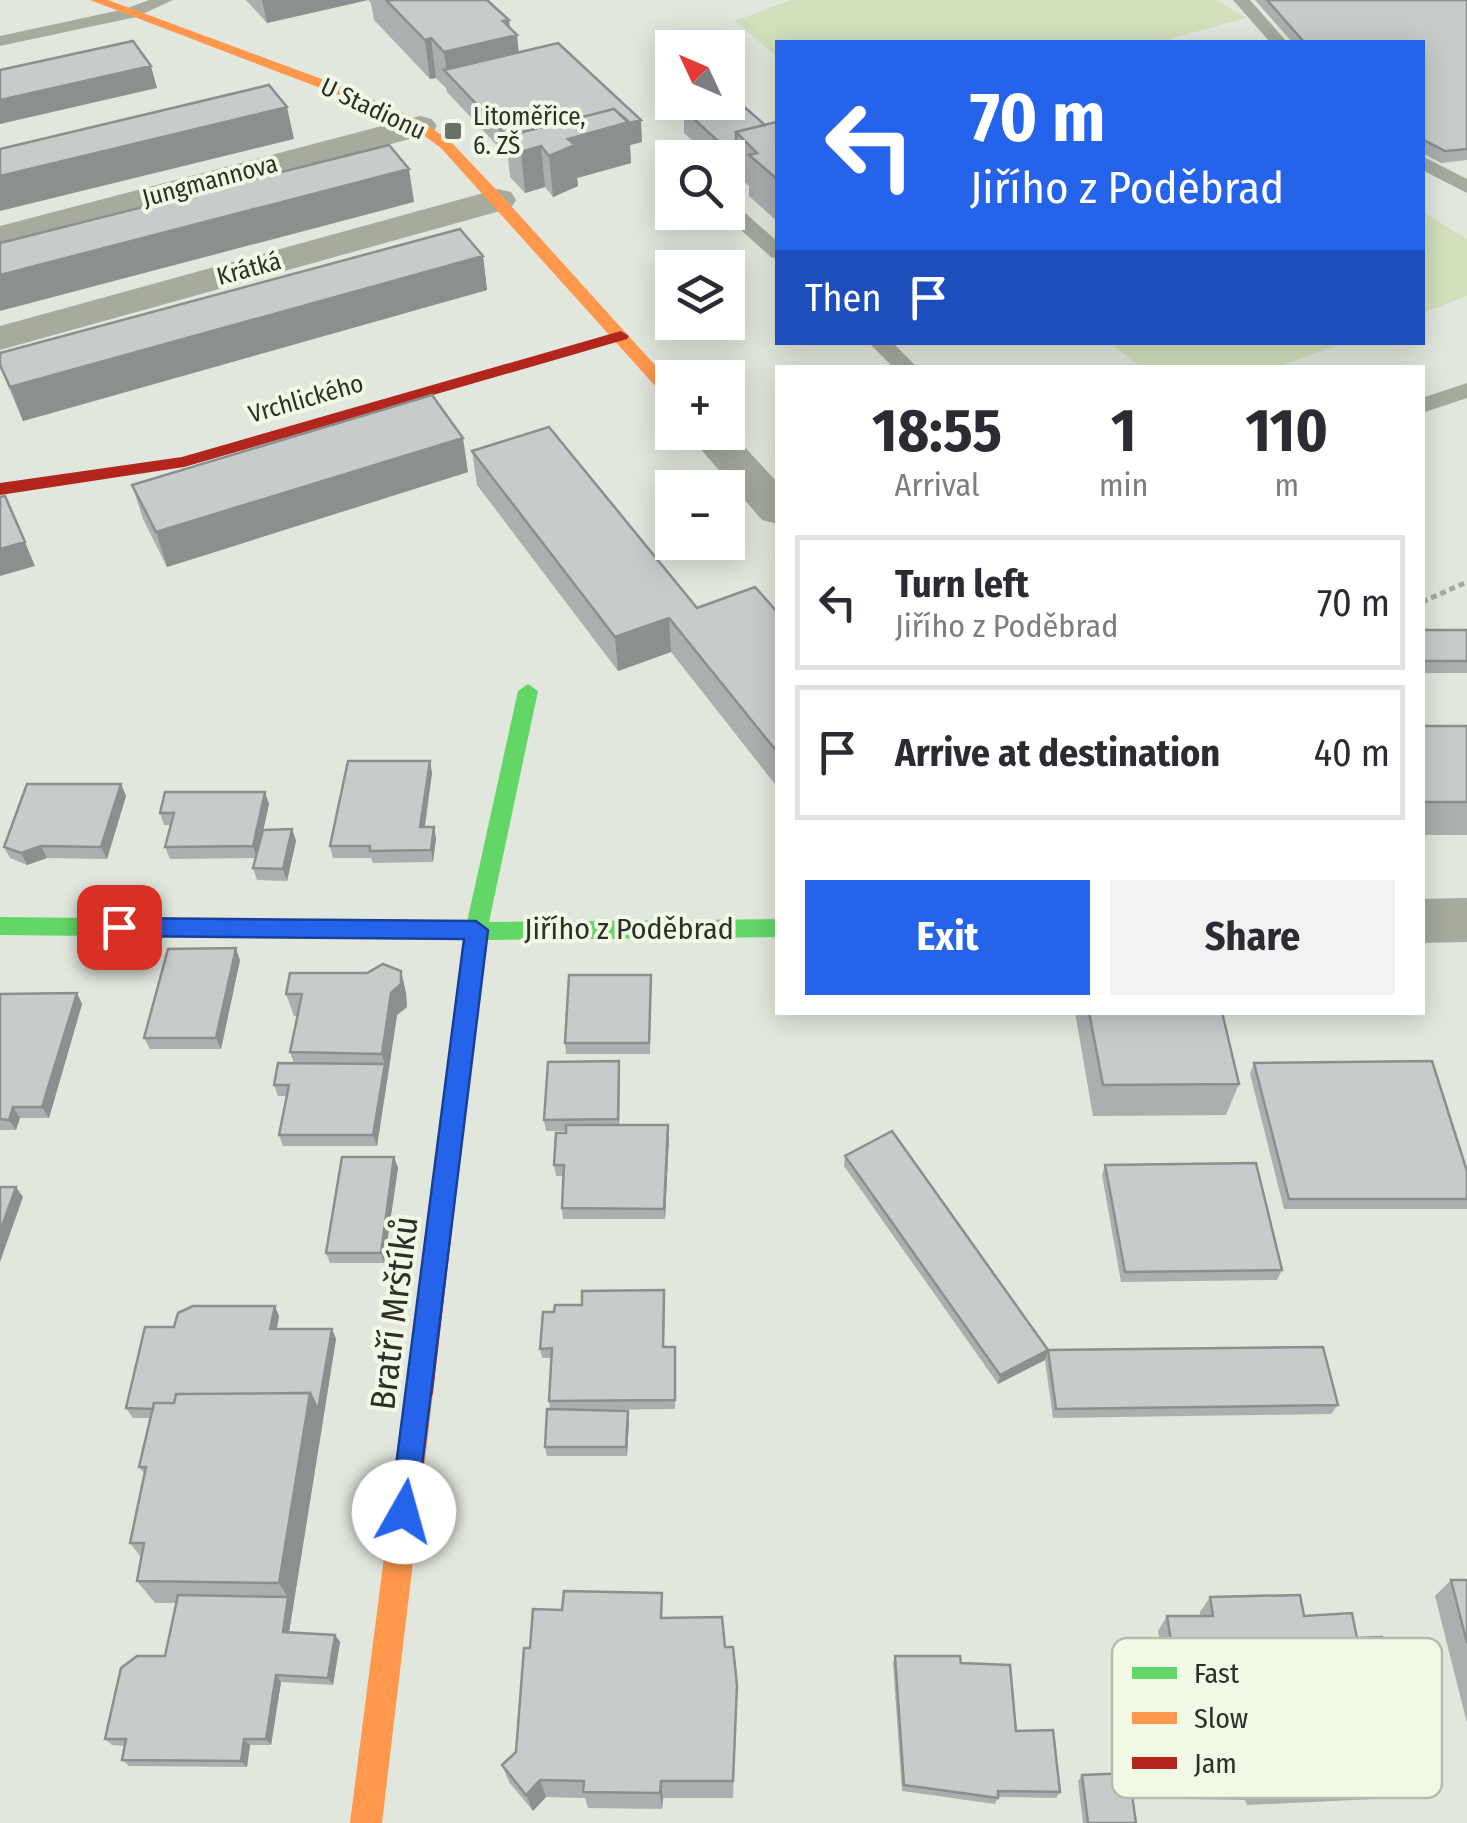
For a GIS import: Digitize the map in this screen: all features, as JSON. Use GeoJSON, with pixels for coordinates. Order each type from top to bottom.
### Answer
{"type":"FeatureCollection","features":[{"type":"Feature","properties":{"kind":"street","name":"U Stadionu"},"geometry":{"type":"LineString","coordinates":[[96,0],[349,94],[420,126],[446,145],[498,200],[655,375]]}},
{"type":"Feature","properties":{"kind":"street","name":"Jungmannova"},"geometry":{"type":"LineString","coordinates":[[0,237],[420,126]]}},
{"type":"Feature","properties":{"kind":"street","name":"Krátká"},"geometry":{"type":"LineString","coordinates":[[0,338],[498,200]]}},
{"type":"Feature","properties":{"kind":"street","name":"Vrchlického"},"geometry":{"type":"LineString","coordinates":[[0,490],[184,462],[621,336]]}},
{"type":"Feature","properties":{"kind":"street"},"geometry":{"type":"LineString","coordinates":[[724,450],[775,507]]}},
{"type":"Feature","properties":{"kind":"street","name":"Bratří Mrštíků"},"geometry":{"type":"LineString","coordinates":[[366,1823],[476,930],[528,691]]}},
{"type":"Feature","properties":{"kind":"street"},"geometry":{"type":"LineString","coordinates":[[1425,921],[1467,920]]}},
{"type":"Feature","properties":{"kind":"street","name":"Jiřího z Poděbrad"},"geometry":{"type":"LineString","coordinates":[[0,926],[775,928]]}},
{"type":"Feature","properties":{"kind":"lane"},"geometry":{"type":"LineString","coordinates":[[0,41],[130,13],[165,0]]}},
{"type":"Feature","properties":{"kind":"lane"},"geometry":{"type":"LineString","coordinates":[[1241,0],[1277,40]]}},
{"type":"Feature","properties":{"kind":"lane"},"geometry":{"type":"LineString","coordinates":[[1425,164],[1467,187]]}},
{"type":"Feature","properties":{"kind":"lane"},"geometry":{"type":"LineString","coordinates":[[745,223],[775,249]]}},
{"type":"Feature","properties":{"kind":"lane"},"geometry":{"type":"LineString","coordinates":[[881,345],[904,365]]}},
{"type":"Feature","properties":{"kind":"lane"},"geometry":{"type":"LineString","coordinates":[[1425,405],[1467,390]]}},
{"type":"Feature","properties":{"kind":"path"},"geometry":{"type":"LineString","coordinates":[[1425,601],[1467,582]]}},
{"type":"Feature","properties":{"kind":"green space"},"geometry":{"type":"Polygon","coordinates":[[[791,0],[1216,0],[1246,18],[1166,40],[775,40],[775,55],[735,21],[791,0]]]}},
{"type":"Feature","properties":{"kind":"green space"},"geometry":{"type":"Polygon","coordinates":[[[1425,213],[1467,239],[1467,296],[1425,312],[1425,213]]]}},
{"type":"Feature","properties":{"kind":"green space"},"geometry":{"type":"Polygon","coordinates":[[[1113,345],[1338,345],[1282,365],[1138,365],[1113,345]]]}},
{"type":"Feature","properties":{"kind":"building"},"geometry":{"type":"Polygon","coordinates":[[[386,0],[487,0],[509,20],[503,21],[517,35],[444,52],[431,38],[425,40],[386,0]]]}},
{"type":"Feature","properties":{"kind":"building"},"geometry":{"type":"Polygon","coordinates":[[[1267,0],[1467,0],[1467,149],[1445,151],[1425,141],[1425,40],[1302,40],[1267,0]]]}},
{"type":"Feature","properties":{"kind":"building"},"geometry":{"type":"Polygon","coordinates":[[[133,41],[151,66],[0,100],[0,70],[133,41]]]}},
{"type":"Feature","properties":{"kind":"building"},"geometry":{"type":"Polygon","coordinates":[[[558,43],[641,120],[629,123],[614,109],[507,136],[444,70],[558,43]]]}},
{"type":"Feature","properties":{"kind":"building"},"geometry":{"type":"Polygon","coordinates":[[[269,85],[287,107],[0,176],[0,149],[269,85]]]}},
{"type":"Feature","properties":{"kind":"building"},"geometry":{"type":"Polygon","coordinates":[[[745,108],[765,125],[736,132],[736,140],[717,140],[695,120],[745,120],[745,108]]]}},
{"type":"Feature","properties":{"kind":"building"},"geometry":{"type":"Polygon","coordinates":[[[614,109],[629,122],[568,139],[575,145],[549,156],[541,146],[521,152],[506,136],[614,109]]]}},
{"type":"Feature","properties":{"kind":"building"},"geometry":{"type":"Polygon","coordinates":[[[775,122],[775,177],[749,155],[757,153],[736,132],[775,122]]]}},
{"type":"Feature","properties":{"kind":"building"},"geometry":{"type":"Polygon","coordinates":[[[389,145],[409,169],[0,275],[0,243],[389,145]]]}},
{"type":"Feature","properties":{"kind":"building"},"geometry":{"type":"Polygon","coordinates":[[[460,229],[483,256],[10,387],[0,365],[0,353],[460,229]]]}},
{"type":"Feature","properties":{"kind":"building"},"geometry":{"type":"Polygon","coordinates":[[[432,395],[463,438],[156,532],[132,485],[432,395]]]}},
{"type":"Feature","properties":{"kind":"building"},"geometry":{"type":"Polygon","coordinates":[[[549,427],[697,608],[755,587],[775,610],[775,749],[669,618],[615,637],[472,451],[549,427]]]}},
{"type":"Feature","properties":{"kind":"building"},"geometry":{"type":"Polygon","coordinates":[[[5,496],[25,542],[0,549],[0,497],[5,496]]]}},
{"type":"Feature","properties":{"kind":"building"},"geometry":{"type":"Polygon","coordinates":[[[1425,630],[1467,630],[1467,661],[1425,661],[1425,630]]]}},
{"type":"Feature","properties":{"kind":"building"},"geometry":{"type":"Polygon","coordinates":[[[1425,726],[1467,726],[1467,802],[1425,802],[1425,726]]]}},
{"type":"Feature","properties":{"kind":"building"},"geometry":{"type":"Polygon","coordinates":[[[348,761],[430,761],[420,827],[434,827],[431,850],[370,851],[370,846],[330,846],[348,761]]]}},
{"type":"Feature","properties":{"kind":"building"},"geometry":{"type":"Polygon","coordinates":[[[27,784],[121,784],[101,847],[41,846],[21,853],[4,847],[27,784]]]}},
{"type":"Feature","properties":{"kind":"building"},"geometry":{"type":"Polygon","coordinates":[[[165,792],[265,792],[253,846],[165,847],[174,813],[160,813],[165,792]]]}},
{"type":"Feature","properties":{"kind":"building"},"geometry":{"type":"Polygon","coordinates":[[[292,829],[283,869],[253,868],[263,830],[292,829]]]}},
{"type":"Feature","properties":{"kind":"building"},"geometry":{"type":"Polygon","coordinates":[[[236,948],[216,1038],[144,1038],[168,949],[236,948]]]}},
{"type":"Feature","properties":{"kind":"building"},"geometry":{"type":"Polygon","coordinates":[[[383,964],[401,971],[401,984],[391,993],[382,1054],[290,1052],[302,994],[286,994],[290,973],[367,973],[383,964]]]}},
{"type":"Feature","properties":{"kind":"building"},"geometry":{"type":"Polygon","coordinates":[[[569,975],[651,975],[649,1043],[565,1043],[569,975]]]}},
{"type":"Feature","properties":{"kind":"building"},"geometry":{"type":"Polygon","coordinates":[[[77,993],[42,1107],[13,1107],[9,1120],[0,1119],[0,994],[77,993]]]}},
{"type":"Feature","properties":{"kind":"building"},"geometry":{"type":"Polygon","coordinates":[[[1090,1015],[1223,1015],[1239,1084],[1103,1085],[1090,1015]]]}},
{"type":"Feature","properties":{"kind":"building"},"geometry":{"type":"Polygon","coordinates":[[[619,1061],[618,1119],[544,1120],[548,1062],[619,1061]]]}},
{"type":"Feature","properties":{"kind":"building"},"geometry":{"type":"Polygon","coordinates":[[[1432,1061],[1467,1171],[1467,1199],[1289,1199],[1254,1063],[1432,1061]]]}},
{"type":"Feature","properties":{"kind":"building"},"geometry":{"type":"Polygon","coordinates":[[[278,1063],[385,1064],[373,1135],[279,1135],[289,1085],[274,1085],[278,1063]]]}},
{"type":"Feature","properties":{"kind":"building"},"geometry":{"type":"Polygon","coordinates":[[[566,1125],[668,1125],[664,1209],[562,1208],[564,1165],[554,1165],[556,1133],[566,1133],[566,1125]]]}},
{"type":"Feature","properties":{"kind":"building"},"geometry":{"type":"Polygon","coordinates":[[[892,1131],[1048,1350],[1000,1375],[845,1156],[892,1131]]]}},
{"type":"Feature","properties":{"kind":"building"},"geometry":{"type":"Polygon","coordinates":[[[342,1157],[394,1157],[381,1253],[326,1253],[342,1157]]]}},
{"type":"Feature","properties":{"kind":"building"},"geometry":{"type":"Polygon","coordinates":[[[1256,1163],[1282,1270],[1125,1272],[1105,1165],[1256,1163]]]}},
{"type":"Feature","properties":{"kind":"building"},"geometry":{"type":"Polygon","coordinates":[[[0,1187],[16,1187],[0,1232],[0,1187]]]}},
{"type":"Feature","properties":{"kind":"building"},"geometry":{"type":"Polygon","coordinates":[[[664,1290],[663,1347],[675,1347],[675,1400],[549,1401],[552,1348],[540,1349],[543,1312],[554,1312],[555,1305],[582,1305],[582,1291],[664,1290]]]}},
{"type":"Feature","properties":{"kind":"building"},"geometry":{"type":"Polygon","coordinates":[[[193,1306],[275,1306],[270,1329],[332,1329],[318,1410],[310,1393],[176,1394],[174,1403],[154,1403],[153,1409],[126,1408],[145,1327],[174,1327],[178,1313],[193,1306]]]}},
{"type":"Feature","properties":{"kind":"building"},"geometry":{"type":"Polygon","coordinates":[[[1323,1347],[1338,1405],[1056,1409],[1048,1350],[1323,1347]]]}},
{"type":"Feature","properties":{"kind":"building"},"geometry":{"type":"Polygon","coordinates":[[[310,1393],[279,1583],[137,1581],[144,1543],[130,1543],[146,1467],[139,1467],[154,1403],[174,1403],[176,1394],[310,1393]]]}},
{"type":"Feature","properties":{"kind":"building"},"geometry":{"type":"Polygon","coordinates":[[[547,1409],[628,1411],[626,1447],[545,1447],[547,1409]]]}},
{"type":"Feature","properties":{"kind":"building"},"geometry":{"type":"Polygon","coordinates":[[[1451,1580],[1467,1580],[1467,1643],[1451,1580]]]}},
{"type":"Feature","properties":{"kind":"building"},"geometry":{"type":"Polygon","coordinates":[[[564,1591],[662,1593],[661,1618],[722,1617],[725,1647],[733,1647],[737,1685],[733,1781],[661,1781],[660,1793],[583,1792],[584,1781],[540,1780],[526,1795],[502,1765],[516,1752],[524,1648],[530,1648],[533,1609],[562,1610],[564,1591]]]}},
{"type":"Feature","properties":{"kind":"building"},"geometry":{"type":"Polygon","coordinates":[[[178,1595],[288,1597],[283,1632],[335,1635],[328,1678],[276,1675],[266,1739],[244,1739],[241,1761],[122,1760],[126,1739],[105,1739],[121,1668],[137,1656],[165,1656],[178,1595]]]}},
{"type":"Feature","properties":{"kind":"building"},"geometry":{"type":"Polygon","coordinates":[[[1300,1595],[1304,1616],[1352,1613],[1357,1638],[1171,1638],[1167,1616],[1213,1616],[1210,1597],[1300,1595]]]}},
{"type":"Feature","properties":{"kind":"building"},"geometry":{"type":"Polygon","coordinates":[[[895,1656],[960,1656],[961,1663],[1010,1665],[1016,1731],[1053,1730],[1060,1792],[998,1791],[998,1798],[904,1785],[895,1656]]]}},
{"type":"Feature","properties":{"kind":"building"},"geometry":{"type":"Polygon","coordinates":[[[1112,1774],[1112,1798],[1132,1798],[1136,1823],[1088,1823],[1082,1775],[1112,1774]]]}},
{"type":"Feature","properties":{"kind":"traffic: fast"},"geometry":{"type":"LineString","coordinates":[[475,936],[528,691]]}},
{"type":"Feature","properties":{"kind":"traffic: fast"},"geometry":{"type":"LineString","coordinates":[[0,926],[476,931],[775,928]]}},
{"type":"Feature","properties":{"kind":"traffic: slow"},"geometry":{"type":"LineString","coordinates":[[96,0],[349,94],[420,126],[446,145],[498,200],[655,375]]}},
{"type":"Feature","properties":{"kind":"traffic: slow"},"geometry":{"type":"LineString","coordinates":[[366,1823],[419,1393]]}},
{"type":"Feature","properties":{"kind":"traffic: jam"},"geometry":{"type":"LineString","coordinates":[[0,489],[184,462],[621,336]]}},
{"type":"Feature","properties":{"kind":"traffic: jam"},"geometry":{"type":"LineString","coordinates":[[419,1393],[475,936]]}},
{"type":"Feature","properties":{"kind":"place","name":"Litoměřice, 6. ZŠ"},"geometry":{"type":"Point","coordinates":[453,131]}},
{"type":"Feature","properties":{"kind":"route"},"geometry":{"type":"LineString","coordinates":[[119,927],[476,930],[404,1512]]}}]}
